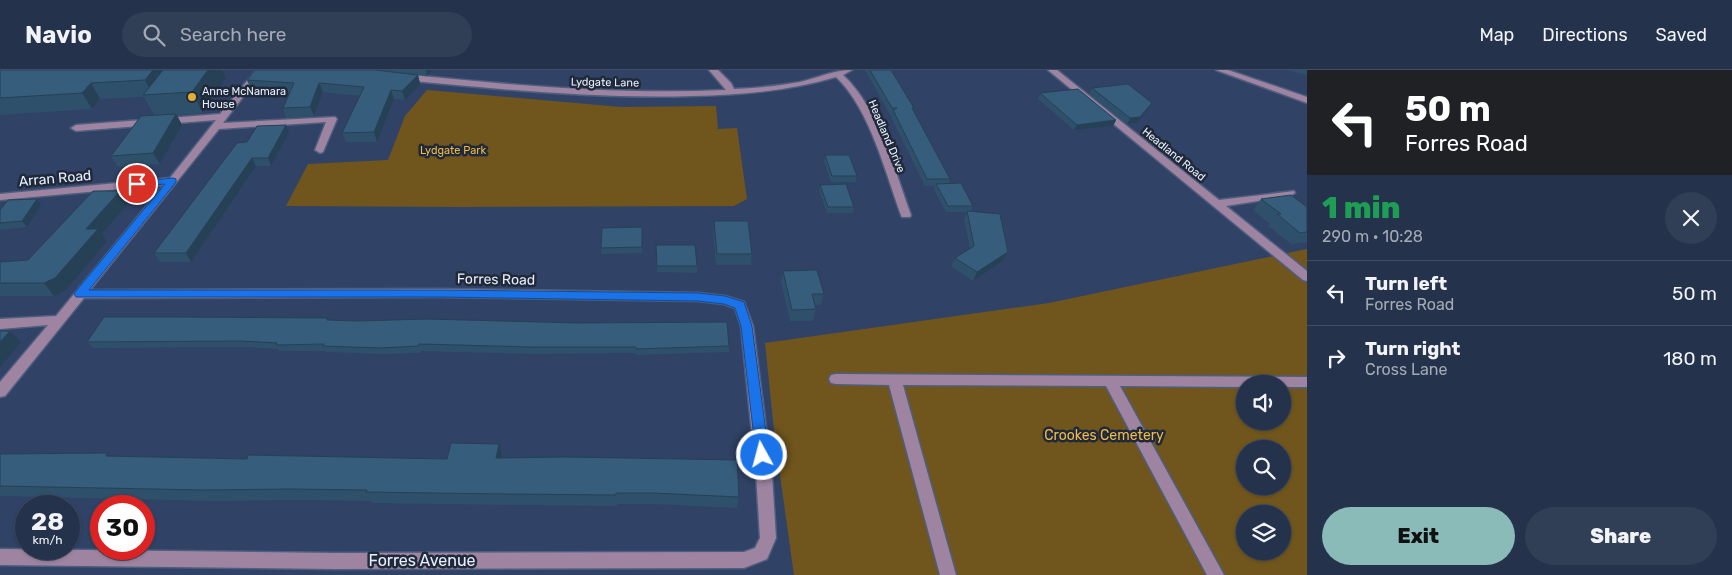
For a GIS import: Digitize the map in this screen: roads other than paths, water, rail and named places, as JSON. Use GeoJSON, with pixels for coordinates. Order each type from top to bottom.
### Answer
{"type":"FeatureCollection","features":[{"type":"Feature","properties":{"kind":"street"},"geometry":{"type":"LineString","coordinates":[[0,392],[260,70]]}},
{"type":"Feature","properties":{"kind":"street"},"geometry":{"type":"LineString","coordinates":[[713,70],[728,85],[731,92]]}},
{"type":"Feature","properties":{"kind":"street","name":"Lydgate Lane"},"geometry":{"type":"LineString","coordinates":[[396,76],[526,90],[585,94],[673,94],[731,92],[793,84],[848,70]]}},
{"type":"Feature","properties":{"kind":"street","name":"Headland Road"},"geometry":{"type":"LineString","coordinates":[[1052,70],[1307,277]]}},
{"type":"Feature","properties":{"kind":"street"},"geometry":{"type":"LineString","coordinates":[[1220,70],[1307,100]]}},
{"type":"Feature","properties":{"kind":"street","name":"Headland Drive"},"geometry":{"type":"LineString","coordinates":[[836,74],[845,80],[863,108],[906,215]]}},
{"type":"Feature","properties":{"kind":"street"},"geometry":{"type":"LineString","coordinates":[[76,128],[223,117]]}},
{"type":"Feature","properties":{"kind":"street"},"geometry":{"type":"LineString","coordinates":[[216,126],[332,119],[320,150]]}},
{"type":"Feature","properties":{"kind":"street","name":"Arran Road"},"geometry":{"type":"LineString","coordinates":[[0,196],[173,180]]}},
{"type":"Feature","properties":{"kind":"street"},"geometry":{"type":"LineString","coordinates":[[1215,204],[1290,193]]}},
{"type":"Feature","properties":{"kind":"street","name":"Forres Road"},"geometry":{"type":"LineString","coordinates":[[79,294],[439,294],[698,297],[725,300],[740,305],[747,326],[764,474]]}},
{"type":"Feature","properties":{"kind":"street"},"geometry":{"type":"LineString","coordinates":[[0,324],[58,320]]}},
{"type":"Feature","properties":{"kind":"street"},"geometry":{"type":"LineString","coordinates":[[836,379],[1307,382]]}},
{"type":"Feature","properties":{"kind":"street"},"geometry":{"type":"LineString","coordinates":[[895,380],[948,575]]}},
{"type":"Feature","properties":{"kind":"street"},"geometry":{"type":"LineString","coordinates":[[1110,380],[1216,575]]}},
{"type":"Feature","properties":{"kind":"street","name":"Forres Avenue"},"geometry":{"type":"LineString","coordinates":[[0,557],[335,561],[744,560],[762,554],[768,538],[764,474]]}},
{"type":"Feature","properties":{"kind":"place","name":"Anne McNamara House"},"geometry":{"type":"Point","coordinates":[192,97]}},
{"type":"Feature","properties":{"kind":"park label","name":"Lydgate Park"},"geometry":{"type":"Point","coordinates":[453,150]}},
{"type":"Feature","properties":{"kind":"park label","name":"Crookes Cemetery"},"geometry":{"type":"Point","coordinates":[1104,435]}}]}
